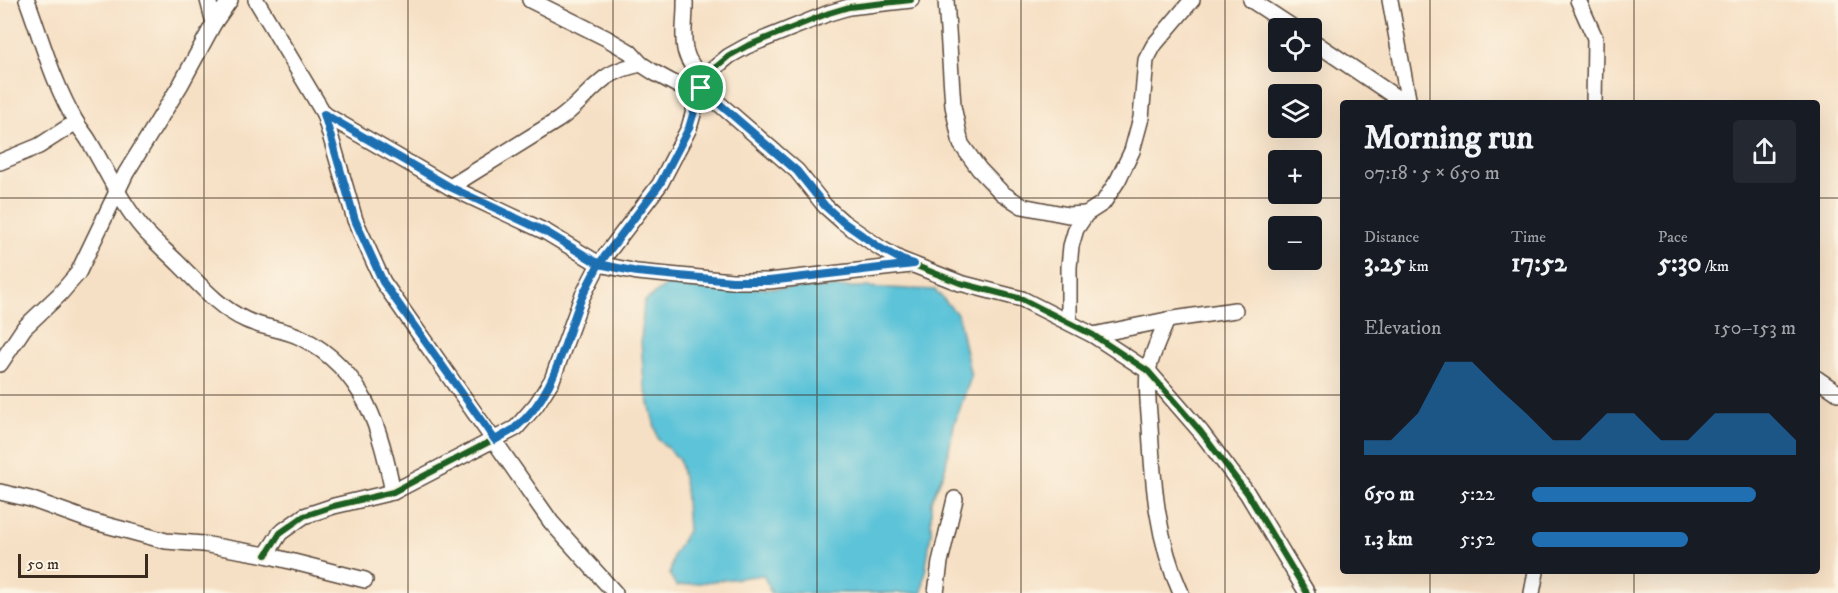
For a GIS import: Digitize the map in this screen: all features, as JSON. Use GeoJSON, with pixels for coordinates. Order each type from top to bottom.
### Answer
{"type":"FeatureCollection","features":[{"type":"Feature","properties":{"kind":"street"},"geometry":{"type":"LineString","coordinates":[[27,0],[60,89],[76,122],[89,140],[117,193],[145,231],[225,308],[246,320],[300,337],[324,351],[344,369],[364,398],[376,424],[384,448],[393,492]]}},
{"type":"Feature","properties":{"kind":"street"},"geometry":{"type":"LineString","coordinates":[[208,0],[214,23]]}},
{"type":"Feature","properties":{"kind":"street"},"geometry":{"type":"LineString","coordinates":[[0,364],[24,328],[60,294],[78,273],[117,193],[214,23],[230,0]]}},
{"type":"Feature","properties":{"kind":"street"},"geometry":{"type":"LineString","coordinates":[[256,0],[324,114],[355,220],[383,282],[551,522],[615,593]]}},
{"type":"Feature","properties":{"kind":"street"},"geometry":{"type":"LineString","coordinates":[[530,0],[630,52],[641,64],[701,87],[797,171],[825,206],[880,248],[902,260],[971,286],[1022,299],[1069,321],[1148,371],[1201,432],[1247,493],[1307,593]]}},
{"type":"Feature","properties":{"kind":"street"},"geometry":{"type":"LineString","coordinates":[[685,0],[683,38],[686,56],[695,70],[701,87]]}},
{"type":"Feature","properties":{"kind":"street"},"geometry":{"type":"LineString","coordinates":[[266,555],[280,533],[303,516],[393,492],[516,428],[536,405],[552,380],[582,297],[599,264],[660,184],[689,128],[701,87],[729,56],[747,46],[829,13],[844,4],[911,0]]}},
{"type":"Feature","properties":{"kind":"street"},"geometry":{"type":"LineString","coordinates":[[946,0],[952,97],[961,144],[979,169],[1002,193],[1022,206],[1068,215],[1086,214]]}},
{"type":"Feature","properties":{"kind":"street"},"geometry":{"type":"LineString","coordinates":[[1069,321],[1071,246],[1076,228],[1086,214],[1103,203],[1118,180],[1132,151],[1141,118],[1146,60],[1154,45],[1192,0]]}},
{"type":"Feature","properties":{"kind":"street"},"geometry":{"type":"LineString","coordinates":[[1251,0],[1279,18]]}},
{"type":"Feature","properties":{"kind":"street"},"geometry":{"type":"LineString","coordinates":[[1390,0],[1407,100]]}},
{"type":"Feature","properties":{"kind":"street"},"geometry":{"type":"LineString","coordinates":[[1578,0],[1595,38],[1594,100]]}},
{"type":"Feature","properties":{"kind":"street"},"geometry":{"type":"LineString","coordinates":[[1322,47],[1402,100]]}},
{"type":"Feature","properties":{"kind":"street"},"geometry":{"type":"LineString","coordinates":[[450,187],[566,114],[606,77],[641,64]]}},
{"type":"Feature","properties":{"kind":"street"},"geometry":{"type":"LineString","coordinates":[[324,114],[450,187],[546,232],[599,264],[637,272],[732,281],[760,281],[914,264]]}},
{"type":"Feature","properties":{"kind":"street"},"geometry":{"type":"LineString","coordinates":[[0,162],[39,146],[76,122]]}},
{"type":"Feature","properties":{"kind":"street"},"geometry":{"type":"LineString","coordinates":[[1093,335],[1167,320],[1234,310]]}},
{"type":"Feature","properties":{"kind":"street"},"geometry":{"type":"LineString","coordinates":[[1167,320],[1148,371],[1155,501],[1165,554],[1181,593]]}},
{"type":"Feature","properties":{"kind":"street"},"geometry":{"type":"LineString","coordinates":[[1820,381],[1838,393]]}},
{"type":"Feature","properties":{"kind":"street"},"geometry":{"type":"LineString","coordinates":[[0,492],[30,499],[91,521],[166,541],[203,544],[266,555],[365,580]]}},
{"type":"Feature","properties":{"kind":"street"},"geometry":{"type":"LineString","coordinates":[[936,593],[954,499]]}},
{"type":"Feature","properties":{"kind":"street"},"geometry":{"type":"LineString","coordinates":[[1532,593],[1536,574]]}},
{"type":"Feature","properties":{"kind":"water"},"geometry":{"type":"Polygon","coordinates":[[[668,284],[704,289],[862,287],[935,290],[958,315],[971,377],[954,425],[945,469],[931,501],[931,533],[922,593],[770,593],[763,575],[676,586],[670,575],[673,556],[688,530],[685,487],[679,459],[658,439],[644,383],[641,340],[644,302],[668,284]]]}},
{"type":"Feature","properties":{"kind":"cycle path"},"geometry":{"type":"LineString","coordinates":[[266,555],[280,533],[304,516],[334,506],[393,492],[516,428],[536,405],[552,380],[582,297],[599,264],[660,184],[689,128],[704,77],[729,56],[747,46],[829,13],[849,7],[911,0]]}},
{"type":"Feature","properties":{"kind":"cycle path"},"geometry":{"type":"LineString","coordinates":[[701,88],[797,171],[825,206],[880,248],[901,260],[960,283],[1022,299],[1093,335],[1148,371],[1201,432],[1247,493],[1307,593]]}},
{"type":"Feature","properties":{"kind":"route"},"geometry":{"type":"LineString","coordinates":[[701,88],[689,128],[660,184],[599,264],[591,279],[582,297],[552,380],[536,405],[516,428],[495,440],[383,282],[345,192],[324,114],[450,187],[546,232],[599,264],[637,272],[732,281],[804,278],[914,264],[880,248],[843,222],[825,206],[797,171],[773,148],[701,88]]}}]}
